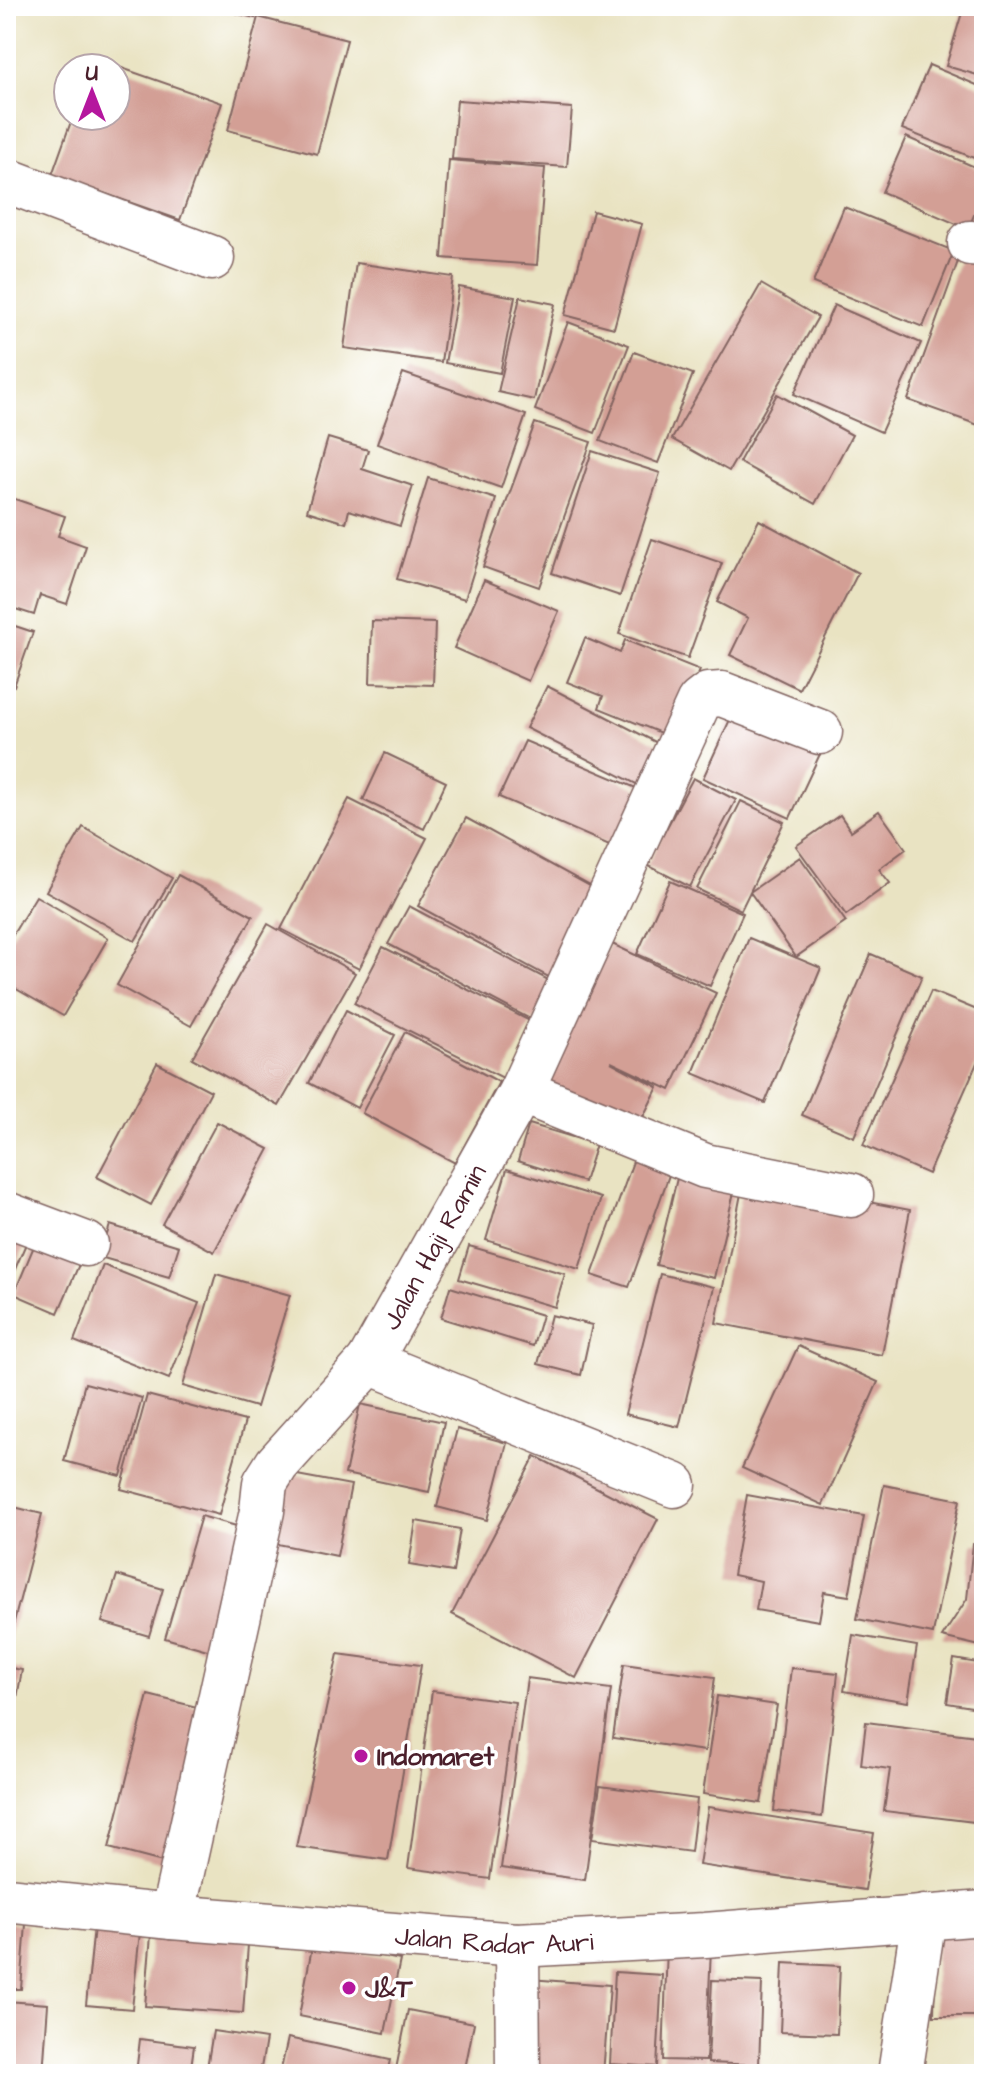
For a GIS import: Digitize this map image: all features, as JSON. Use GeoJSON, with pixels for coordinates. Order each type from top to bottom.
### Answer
{"type":"FeatureCollection","features":[{"type":"Feature","properties":{"kind":"street"},"geometry":{"type":"LineString","coordinates":[[6,180],[212,258]]}},
{"type":"Feature","properties":{"kind":"street","name":"Jalan Haji Ramin"},"geometry":{"type":"LineString","coordinates":[[172,1917],[262,1511],[265,1483],[291,1447],[369,1362],[521,1091],[699,702],[708,695],[722,694],[820,732]]}},
{"type":"Feature","properties":{"kind":"street"},"geometry":{"type":"LineString","coordinates":[[521,1091],[705,1166],[851,1195]]}},
{"type":"Feature","properties":{"kind":"street"},"geometry":{"type":"LineString","coordinates":[[6,1214],[86,1244]]}},
{"type":"Feature","properties":{"kind":"street"},"geometry":{"type":"LineString","coordinates":[[369,1362],[674,1485]]}},
{"type":"Feature","properties":{"kind":"street","name":"Jalan Radar Auri"},"geometry":{"type":"LineString","coordinates":[[6,1900],[517,1945],[705,1935],[984,1913]]}},
{"type":"Feature","properties":{"kind":"street"},"geometry":{"type":"LineString","coordinates":[[900,2074],[924,1917]]}},
{"type":"Feature","properties":{"kind":"street"},"geometry":{"type":"LineString","coordinates":[[517,1945],[518,2074]]}},
{"type":"Feature","properties":{"kind":"building"},"geometry":{"type":"Polygon","coordinates":[[[207,6],[258,6],[255,18],[207,6]]]}},
{"type":"Feature","properties":{"kind":"building"},"geometry":{"type":"Polygon","coordinates":[[[964,6],[984,6],[984,77],[946,66],[964,6]]]}},
{"type":"Feature","properties":{"kind":"building"},"geometry":{"type":"Polygon","coordinates":[[[258,17],[347,40],[317,154],[228,130],[258,17]]]}},
{"type":"Feature","properties":{"kind":"building"},"geometry":{"type":"Polygon","coordinates":[[[929,65],[984,88],[984,162],[902,129],[929,65]]]}},
{"type":"Feature","properties":{"kind":"building"},"geometry":{"type":"Polygon","coordinates":[[[132,72],[222,103],[180,220],[52,175],[67,132],[132,132],[132,72]]]}},
{"type":"Feature","properties":{"kind":"building"},"geometry":{"type":"Polygon","coordinates":[[[457,100],[572,108],[567,167],[452,159],[457,100]]]}},
{"type":"Feature","properties":{"kind":"building"},"geometry":{"type":"Polygon","coordinates":[[[906,137],[984,171],[984,192],[968,229],[882,192],[906,137]]]}},
{"type":"Feature","properties":{"kind":"building"},"geometry":{"type":"Polygon","coordinates":[[[449,160],[545,168],[537,265],[442,258],[449,160]]]}},
{"type":"Feature","properties":{"kind":"building"},"geometry":{"type":"Polygon","coordinates":[[[844,207],[954,251],[923,327],[813,283],[844,207]]]}},
{"type":"Feature","properties":{"kind":"building"},"geometry":{"type":"Polygon","coordinates":[[[593,211],[642,224],[614,328],[565,315],[593,211]]]}},
{"type":"Feature","properties":{"kind":"building"},"geometry":{"type":"Polygon","coordinates":[[[961,253],[984,262],[984,427],[908,400],[961,253]]]}},
{"type":"Feature","properties":{"kind":"building"},"geometry":{"type":"Polygon","coordinates":[[[356,263],[453,277],[441,362],[344,348],[356,263]]]}},
{"type":"Feature","properties":{"kind":"building"},"geometry":{"type":"Polygon","coordinates":[[[761,284],[818,317],[729,471],[672,439],[761,284]]]}},
{"type":"Feature","properties":{"kind":"building"},"geometry":{"type":"Polygon","coordinates":[[[459,287],[515,297],[500,373],[445,363],[459,287]]]}},
{"type":"Feature","properties":{"kind":"building"},"geometry":{"type":"Polygon","coordinates":[[[520,297],[555,304],[534,400],[498,392],[520,297]]]}},
{"type":"Feature","properties":{"kind":"building"},"geometry":{"type":"Polygon","coordinates":[[[834,305],[921,343],[881,432],[794,394],[834,305]]]}},
{"type":"Feature","properties":{"kind":"building"},"geometry":{"type":"Polygon","coordinates":[[[568,322],[629,345],[595,433],[535,410],[568,322]]]}},
{"type":"Feature","properties":{"kind":"building"},"geometry":{"type":"Polygon","coordinates":[[[634,352],[693,374],[658,463],[600,441],[634,352]]]}},
{"type":"Feature","properties":{"kind":"building"},"geometry":{"type":"Polygon","coordinates":[[[403,373],[526,415],[501,488],[377,444],[403,373]]]}},
{"type":"Feature","properties":{"kind":"building"},"geometry":{"type":"Polygon","coordinates":[[[777,394],[852,435],[815,504],[739,462],[777,394]]]}},
{"type":"Feature","properties":{"kind":"building"},"geometry":{"type":"Polygon","coordinates":[[[535,423],[591,442],[539,587],[483,567],[535,423]]]}},
{"type":"Feature","properties":{"kind":"building"},"geometry":{"type":"Polygon","coordinates":[[[328,438],[368,450],[362,469],[413,486],[400,526],[349,510],[346,523],[307,511],[328,438]]]}},
{"type":"Feature","properties":{"kind":"building"},"geometry":{"type":"Polygon","coordinates":[[[592,451],[660,473],[620,596],[552,573],[592,451]]]}},
{"type":"Feature","properties":{"kind":"building"},"geometry":{"type":"Polygon","coordinates":[[[428,478],[496,499],[465,599],[397,579],[428,478]]]}},
{"type":"Feature","properties":{"kind":"building"},"geometry":{"type":"Polygon","coordinates":[[[6,496],[65,516],[58,536],[86,546],[67,604],[40,595],[34,615],[6,606],[6,496]]]}},
{"type":"Feature","properties":{"kind":"building"},"geometry":{"type":"Polygon","coordinates":[[[759,520],[858,573],[799,689],[730,655],[748,618],[717,602],[759,520]]]}},
{"type":"Feature","properties":{"kind":"building"},"geometry":{"type":"Polygon","coordinates":[[[652,539],[722,563],[688,658],[619,634],[652,539]]]}},
{"type":"Feature","properties":{"kind":"building"},"geometry":{"type":"Polygon","coordinates":[[[484,580],[559,611],[528,681],[454,648],[484,580]]]}},
{"type":"Feature","properties":{"kind":"building"},"geometry":{"type":"Polygon","coordinates":[[[372,621],[435,623],[433,685],[370,683],[372,621]]]}},
{"type":"Feature","properties":{"kind":"building"},"geometry":{"type":"Polygon","coordinates":[[[6,623],[33,632],[14,686],[6,684],[6,623]]]}},
{"type":"Feature","properties":{"kind":"building"},"geometry":{"type":"Polygon","coordinates":[[[585,638],[620,653],[625,640],[700,670],[673,738],[599,708],[603,696],[567,682],[585,638]]]}},
{"type":"Feature","properties":{"kind":"building"},"geometry":{"type":"Polygon","coordinates":[[[547,686],[669,749],[648,790],[526,728],[547,686]]]}},
{"type":"Feature","properties":{"kind":"building"},"geometry":{"type":"Polygon","coordinates":[[[733,713],[820,754],[790,818],[703,778],[733,713]]]}},
{"type":"Feature","properties":{"kind":"building"},"geometry":{"type":"Polygon","coordinates":[[[525,741],[648,793],[623,851],[499,797],[525,741]]]}},
{"type":"Feature","properties":{"kind":"building"},"geometry":{"type":"Polygon","coordinates":[[[385,753],[446,782],[424,829],[363,800],[385,753]]]}},
{"type":"Feature","properties":{"kind":"building"},"geometry":{"type":"Polygon","coordinates":[[[693,778],[736,800],[690,887],[647,865],[693,778]]]}},
{"type":"Feature","properties":{"kind":"building"},"geometry":{"type":"Polygon","coordinates":[[[349,799],[427,838],[359,969],[281,929],[349,799]]]}},
{"type":"Feature","properties":{"kind":"building"},"geometry":{"type":"Polygon","coordinates":[[[741,801],[784,822],[741,910],[697,889],[741,801]]]}},
{"type":"Feature","properties":{"kind":"building"},"geometry":{"type":"Polygon","coordinates":[[[879,811],[906,849],[879,869],[890,883],[846,915],[796,846],[840,815],[851,831],[879,811]]]}},
{"type":"Feature","properties":{"kind":"building"},"geometry":{"type":"Polygon","coordinates":[[[466,818],[601,892],[554,980],[418,906],[466,818]]]}},
{"type":"Feature","properties":{"kind":"building"},"geometry":{"type":"Polygon","coordinates":[[[83,827],[172,878],[135,941],[46,891],[83,827]]]}},
{"type":"Feature","properties":{"kind":"building"},"geometry":{"type":"Polygon","coordinates":[[[800,857],[846,922],[796,957],[750,892],[800,857]]]}},
{"type":"Feature","properties":{"kind":"building"},"geometry":{"type":"Polygon","coordinates":[[[178,875],[253,916],[191,1026],[117,985],[178,875]]]}},
{"type":"Feature","properties":{"kind":"building"},"geometry":{"type":"Polygon","coordinates":[[[670,881],[743,913],[710,986],[637,954],[670,881]]]}},
{"type":"Feature","properties":{"kind":"building"},"geometry":{"type":"Polygon","coordinates":[[[36,896],[108,938],[63,1016],[6,983],[6,946],[36,896]]]}},
{"type":"Feature","properties":{"kind":"building"},"geometry":{"type":"Polygon","coordinates":[[[409,906],[554,983],[534,1021],[388,944],[409,906]]]}},
{"type":"Feature","properties":{"kind":"building"},"geometry":{"type":"Polygon","coordinates":[[[268,924],[355,973],[279,1106],[192,1058],[268,924]]]}},
{"type":"Feature","properties":{"kind":"building"},"geometry":{"type":"Polygon","coordinates":[[[749,938],[821,968],[765,1103],[693,1073],[749,938]]]}},
{"type":"Feature","properties":{"kind":"building"},"geometry":{"type":"Polygon","coordinates":[[[610,943],[716,993],[670,1090],[611,1062],[658,1087],[634,1135],[542,1090],[610,943]]]}},
{"type":"Feature","properties":{"kind":"building"},"geometry":{"type":"Polygon","coordinates":[[[383,947],[532,1022],[503,1078],[354,1003],[383,947]]]}},
{"type":"Feature","properties":{"kind":"building"},"geometry":{"type":"Polygon","coordinates":[[[871,954],[922,976],[854,1137],[802,1115],[871,954]]]}},
{"type":"Feature","properties":{"kind":"building"},"geometry":{"type":"Polygon","coordinates":[[[931,991],[984,1013],[984,1047],[928,1174],[863,1145],[931,991]]]}},
{"type":"Feature","properties":{"kind":"building"},"geometry":{"type":"Polygon","coordinates":[[[346,1010],[395,1035],[357,1108],[309,1083],[346,1010]]]}},
{"type":"Feature","properties":{"kind":"building"},"geometry":{"type":"Polygon","coordinates":[[[405,1032],[499,1082],[455,1163],[362,1113],[405,1032]]]}},
{"type":"Feature","properties":{"kind":"building"},"geometry":{"type":"Polygon","coordinates":[[[157,1063],[211,1091],[151,1205],[97,1177],[157,1063]]]}},
{"type":"Feature","properties":{"kind":"building"},"geometry":{"type":"Polygon","coordinates":[[[217,1122],[269,1149],[214,1252],[162,1224],[217,1122]]]}},
{"type":"Feature","properties":{"kind":"building"},"geometry":{"type":"Polygon","coordinates":[[[529,1124],[596,1144],[584,1182],[518,1161],[529,1124]]]}},
{"type":"Feature","properties":{"kind":"building"},"geometry":{"type":"Polygon","coordinates":[[[638,1148],[674,1161],[629,1287],[592,1275],[638,1148]]]}},
{"type":"Feature","properties":{"kind":"building"},"geometry":{"type":"Polygon","coordinates":[[[680,1166],[737,1179],[714,1278],[656,1265],[680,1166]]]}},
{"type":"Feature","properties":{"kind":"building"},"geometry":{"type":"Polygon","coordinates":[[[507,1169],[601,1198],[579,1269],[486,1240],[507,1169]]]}},
{"type":"Feature","properties":{"kind":"building"},"geometry":{"type":"Polygon","coordinates":[[[744,1178],[910,1210],[882,1355],[716,1323],[744,1178]]]}},
{"type":"Feature","properties":{"kind":"building"},"geometry":{"type":"Polygon","coordinates":[[[6,1222],[31,1232],[6,1290],[6,1222]]]}},
{"type":"Feature","properties":{"kind":"building"},"geometry":{"type":"Polygon","coordinates":[[[110,1225],[179,1246],[169,1277],[100,1257],[110,1225]]]}},
{"type":"Feature","properties":{"kind":"building"},"geometry":{"type":"Polygon","coordinates":[[[39,1234],[84,1253],[58,1313],[14,1294],[39,1234]]]}},
{"type":"Feature","properties":{"kind":"building"},"geometry":{"type":"Polygon","coordinates":[[[469,1246],[565,1274],[555,1307],[459,1279],[469,1246]]]}},
{"type":"Feature","properties":{"kind":"building"},"geometry":{"type":"Polygon","coordinates":[[[103,1265],[199,1303],[169,1379],[74,1341],[103,1265]]]}},
{"type":"Feature","properties":{"kind":"building"},"geometry":{"type":"Polygon","coordinates":[[[216,1274],[290,1295],[256,1407],[183,1386],[216,1274]]]}},
{"type":"Feature","properties":{"kind":"building"},"geometry":{"type":"Polygon","coordinates":[[[660,1274],[714,1287],[679,1427],[625,1414],[660,1274]]]}},
{"type":"Feature","properties":{"kind":"building"},"geometry":{"type":"Polygon","coordinates":[[[450,1287],[542,1315],[533,1346],[441,1318],[450,1287]]]}},
{"type":"Feature","properties":{"kind":"building"},"geometry":{"type":"Polygon","coordinates":[[[551,1315],[592,1325],[581,1375],[538,1364],[551,1315]]]}},
{"type":"Feature","properties":{"kind":"building"},"geometry":{"type":"Polygon","coordinates":[[[798,1346],[878,1382],[823,1505],[742,1468],[798,1346]]]}},
{"type":"Feature","properties":{"kind":"building"},"geometry":{"type":"Polygon","coordinates":[[[85,1383],[142,1398],[121,1476],[64,1461],[85,1383]]]}},
{"type":"Feature","properties":{"kind":"building"},"geometry":{"type":"Polygon","coordinates":[[[147,1395],[245,1421],[219,1515],[121,1489],[147,1395]]]}},
{"type":"Feature","properties":{"kind":"building"},"geometry":{"type":"Polygon","coordinates":[[[360,1404],[444,1422],[429,1492],[345,1474],[360,1404]]]}},
{"type":"Feature","properties":{"kind":"building"},"geometry":{"type":"Polygon","coordinates":[[[457,1429],[507,1443],[487,1520],[437,1507],[457,1429]]]}},
{"type":"Feature","properties":{"kind":"building"},"geometry":{"type":"Polygon","coordinates":[[[535,1456],[658,1519],[576,1678],[452,1614],[535,1456]]]}},
{"type":"Feature","properties":{"kind":"building"},"geometry":{"type":"Polygon","coordinates":[[[281,1472],[351,1485],[337,1556],[268,1542],[281,1472]]]}},
{"type":"Feature","properties":{"kind":"building"},"geometry":{"type":"Polygon","coordinates":[[[884,1485],[960,1500],[933,1634],[857,1619],[884,1485]]]}},
{"type":"Feature","properties":{"kind":"building"},"geometry":{"type":"Polygon","coordinates":[[[747,1495],[864,1516],[849,1596],[824,1592],[819,1621],[756,1610],[761,1581],[733,1575],[747,1495]]]}},
{"type":"Feature","properties":{"kind":"building"},"geometry":{"type":"Polygon","coordinates":[[[6,1505],[42,1514],[9,1641],[6,1641],[6,1505]]]}},
{"type":"Feature","properties":{"kind":"building"},"geometry":{"type":"Polygon","coordinates":[[[201,1516],[254,1531],[218,1653],[165,1638],[201,1516]]]}},
{"type":"Feature","properties":{"kind":"building"},"geometry":{"type":"Polygon","coordinates":[[[416,1521],[460,1529],[453,1572],[409,1565],[416,1521]]]}},
{"type":"Feature","properties":{"kind":"building"},"geometry":{"type":"Polygon","coordinates":[[[973,1544],[984,1544],[984,1647],[942,1637],[967,1599],[973,1544]]]}},
{"type":"Feature","properties":{"kind":"building"},"geometry":{"type":"Polygon","coordinates":[[[117,1575],[163,1589],[149,1636],[102,1622],[117,1575]]]}},
{"type":"Feature","properties":{"kind":"building"},"geometry":{"type":"Polygon","coordinates":[[[853,1635],[917,1646],[908,1702],[844,1691],[853,1635]]]}},
{"type":"Feature","properties":{"kind":"building","name":"Indomaret"},"geometry":{"type":"Polygon","coordinates":[[[338,1654],[421,1665],[388,1860],[296,1847],[338,1654]]]}},
{"type":"Feature","properties":{"kind":"building"},"geometry":{"type":"Polygon","coordinates":[[[954,1659],[984,1664],[984,1709],[947,1703],[954,1659]]]}},
{"type":"Feature","properties":{"kind":"building"},"geometry":{"type":"Polygon","coordinates":[[[624,1664],[715,1677],[705,1751],[613,1738],[624,1664]]]}},
{"type":"Feature","properties":{"kind":"building"},"geometry":{"type":"Polygon","coordinates":[[[6,1667],[22,1670],[8,1748],[6,1747],[6,1667]]]}},
{"type":"Feature","properties":{"kind":"building"},"geometry":{"type":"Polygon","coordinates":[[[791,1668],[838,1673],[822,1817],[774,1811],[791,1668]]]}},
{"type":"Feature","properties":{"kind":"building"},"geometry":{"type":"Polygon","coordinates":[[[527,1678],[611,1689],[585,1880],[501,1868],[527,1678]]]}},
{"type":"Feature","properties":{"kind":"building"},"geometry":{"type":"Polygon","coordinates":[[[432,1691],[515,1702],[490,1879],[408,1868],[432,1691]]]}},
{"type":"Feature","properties":{"kind":"building"},"geometry":{"type":"Polygon","coordinates":[[[148,1695],[209,1710],[170,1864],[109,1848],[148,1695]]]}},
{"type":"Feature","properties":{"kind":"building"},"geometry":{"type":"Polygon","coordinates":[[[717,1696],[777,1705],[761,1803],[703,1794],[717,1696]]]}},
{"type":"Feature","properties":{"kind":"building"},"geometry":{"type":"Polygon","coordinates":[[[866,1722],[984,1737],[983,1823],[884,1811],[890,1769],[861,1765],[866,1722]]]}},
{"type":"Feature","properties":{"kind":"building"},"geometry":{"type":"Polygon","coordinates":[[[600,1786],[697,1799],[691,1852],[592,1839],[600,1786]]]}},
{"type":"Feature","properties":{"kind":"building"},"geometry":{"type":"Polygon","coordinates":[[[708,1807],[874,1833],[865,1890],[699,1865],[708,1807]]]}},
{"type":"Feature","properties":{"kind":"building"},"geometry":{"type":"Polygon","coordinates":[[[95,1917],[141,1922],[132,2009],[86,2005],[95,1917]]]}},
{"type":"Feature","properties":{"kind":"building"},"geometry":{"type":"Polygon","coordinates":[[[936,1921],[984,1922],[984,2016],[934,2016],[936,1921]]]}},
{"type":"Feature","properties":{"kind":"building"},"geometry":{"type":"Polygon","coordinates":[[[6,1923],[26,1924],[21,1989],[6,1989],[6,1923]]]}},
{"type":"Feature","properties":{"kind":"building"},"geometry":{"type":"Polygon","coordinates":[[[152,1923],[249,1931],[243,2013],[145,2006],[152,1923]]]}},
{"type":"Feature","properties":{"kind":"building","name":"J&T"},"geometry":{"type":"Polygon","coordinates":[[[313,1942],[400,1960],[385,2033],[299,2016],[313,1942]]]}},
{"type":"Feature","properties":{"kind":"building"},"geometry":{"type":"Polygon","coordinates":[[[667,1946],[711,1948],[706,2061],[663,2060],[667,1946]]]}},
{"type":"Feature","properties":{"kind":"building"},"geometry":{"type":"Polygon","coordinates":[[[783,1963],[840,1966],[837,2034],[780,2032],[783,1963]]]}},
{"type":"Feature","properties":{"kind":"building"},"geometry":{"type":"Polygon","coordinates":[[[615,1972],[662,1975],[657,2067],[610,2064],[615,1972]]]}},
{"type":"Feature","properties":{"kind":"building"},"geometry":{"type":"Polygon","coordinates":[[[529,1979],[610,1985],[603,2074],[522,2074],[529,1979]]]}},
{"type":"Feature","properties":{"kind":"building"},"geometry":{"type":"Polygon","coordinates":[[[712,1980],[762,1982],[759,2065],[708,2063],[712,1980]]]}},
{"type":"Feature","properties":{"kind":"building"},"geometry":{"type":"Polygon","coordinates":[[[6,2001],[48,2004],[43,2074],[6,2074],[6,2001]]]}},
{"type":"Feature","properties":{"kind":"building"},"geometry":{"type":"Polygon","coordinates":[[[408,2010],[474,2023],[464,2074],[395,2074],[408,2010]]]}},
{"type":"Feature","properties":{"kind":"building"},"geometry":{"type":"Polygon","coordinates":[[[213,2031],[266,2039],[260,2074],[206,2074],[213,2031]]]}},
{"type":"Feature","properties":{"kind":"building"},"geometry":{"type":"Polygon","coordinates":[[[288,2038],[390,2060],[387,2074],[280,2074],[288,2038]]]}},
{"type":"Feature","properties":{"kind":"building"},"geometry":{"type":"Polygon","coordinates":[[[140,2039],[194,2046],[190,2074],[136,2074],[140,2039]]]}},
{"type":"Feature","properties":{"kind":"place","name":"Indomaret"},"geometry":{"type":"Point","coordinates":[361,1756]}},
{"type":"Feature","properties":{"kind":"place","name":"J&T"},"geometry":{"type":"Point","coordinates":[349,1988]}}]}
